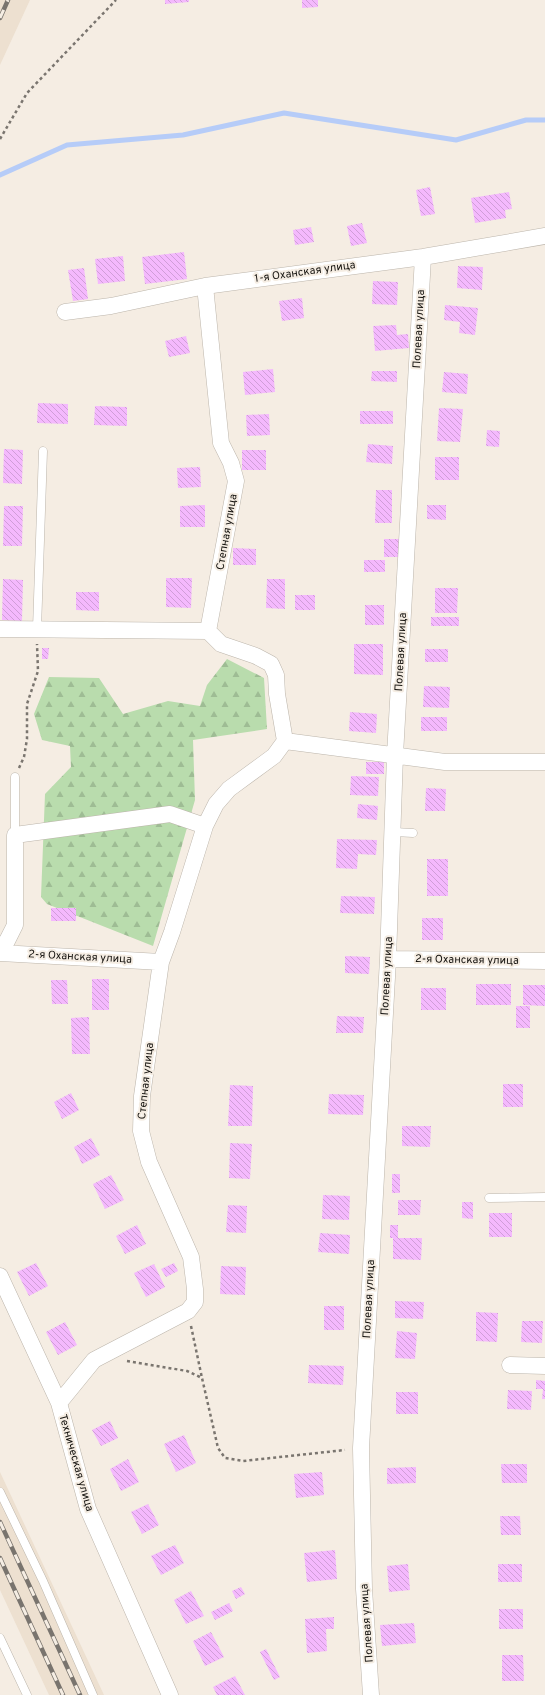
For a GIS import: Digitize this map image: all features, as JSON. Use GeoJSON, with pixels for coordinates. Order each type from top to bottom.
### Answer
{"type":"FeatureCollection","features":[{"type":"Feature","properties":{"kind":"street","name":"1-я Оханская улица"},"geometry":{"type":"LineString","coordinates":[[66,312],[111,306],[205,286],[423,257],[545,236]]}},
{"type":"Feature","properties":{"kind":"street","name":"Полевая улица"},"geometry":{"type":"LineString","coordinates":[[371,1695],[364,1589],[361,1448],[388,959],[394,832],[395,755],[423,257]]}},
{"type":"Feature","properties":{"kind":"street","name":"Степная улица"},"geometry":{"type":"LineString","coordinates":[[205,286],[221,443],[231,462],[236,481],[208,632]]}},
{"type":"Feature","properties":{"kind":"street"},"geometry":{"type":"LineString","coordinates":[[0,628],[208,632],[221,644],[256,656],[271,664],[276,675],[277,694],[285,741],[445,762],[545,762]]}},
{"type":"Feature","properties":{"kind":"street","name":"Степная улица"},"geometry":{"type":"LineString","coordinates":[[188,1312],[194,1302],[195,1289],[191,1257],[149,1162],[141,1131],[142,1096],[161,962],[174,926],[205,826],[216,804],[229,789],[274,756],[285,741]]}},
{"type":"Feature","properties":{"kind":"street"},"geometry":{"type":"LineString","coordinates":[[0,947],[7,941],[15,925],[14,835],[170,814],[205,826]]}},
{"type":"Feature","properties":{"kind":"street","name":"2-я Оханская улица"},"geometry":{"type":"LineString","coordinates":[[0,953],[161,962]]}},
{"type":"Feature","properties":{"kind":"street","name":"2-я Оханская улица"},"geometry":{"type":"LineString","coordinates":[[388,959],[545,960]]}},
{"type":"Feature","properties":{"kind":"street","name":"Техническая улица"},"geometry":{"type":"LineString","coordinates":[[0,1276],[58,1403],[88,1509],[170,1695]]}},
{"type":"Feature","properties":{"kind":"street"},"geometry":{"type":"LineString","coordinates":[[58,1403],[76,1379],[94,1360],[188,1312]]}},
{"type":"Feature","properties":{"kind":"street"},"geometry":{"type":"LineString","coordinates":[[510,1365],[545,1366]]}},
{"type":"Feature","properties":{"kind":"lane"},"geometry":{"type":"LineString","coordinates":[[37,629],[43,452]]}},
{"type":"Feature","properties":{"kind":"lane"},"geometry":{"type":"LineString","coordinates":[[14,835],[15,777]]}},
{"type":"Feature","properties":{"kind":"lane"},"geometry":{"type":"LineString","coordinates":[[394,832],[413,833]]}},
{"type":"Feature","properties":{"kind":"lane"},"geometry":{"type":"LineString","coordinates":[[489,1198],[545,1197]]}},
{"type":"Feature","properties":{"kind":"lane"},"geometry":{"type":"LineString","coordinates":[[0,1492],[43,1581],[93,1695]]}},
{"type":"Feature","properties":{"kind":"lane"},"geometry":{"type":"LineString","coordinates":[[0,1638],[27,1695]]}},
{"type":"Feature","properties":{"kind":"path"},"geometry":{"type":"LineString","coordinates":[[0,139],[27,93],[116,0]]}},
{"type":"Feature","properties":{"kind":"path"},"geometry":{"type":"LineString","coordinates":[[15,777],[24,757],[27,739],[27,704],[38,671],[37,629]]}},
{"type":"Feature","properties":{"kind":"path"},"geometry":{"type":"LineString","coordinates":[[188,1312],[218,1448],[225,1458],[242,1461],[361,1448]]}},
{"type":"Feature","properties":{"kind":"path"},"geometry":{"type":"LineString","coordinates":[[111,1350],[121,1360],[187,1371],[202,1378]]}},
{"type":"Feature","properties":{"kind":"shaded area"},"geometry":{"type":"Polygon","coordinates":[[[0,0],[30,0],[0,65],[0,0]]]}},
{"type":"Feature","properties":{"kind":"shaded area"},"geometry":{"type":"Polygon","coordinates":[[[0,1472],[104,1695],[49,1695],[0,1590],[0,1472]]]}},
{"type":"Feature","properties":{"kind":"green space"},"geometry":{"type":"Polygon","coordinates":[[[227,659],[264,678],[267,729],[193,740],[195,800],[153,946],[47,904],[41,897],[45,794],[71,767],[70,746],[42,740],[34,714],[49,677],[99,678],[123,714],[168,701],[200,706],[207,685],[227,659]]]}},
{"type":"Feature","properties":{"kind":"building"},"geometry":{"type":"Polygon","coordinates":[[[165,0],[189,0],[189,2],[165,4],[165,0]]]}},
{"type":"Feature","properties":{"kind":"building"},"geometry":{"type":"Polygon","coordinates":[[[302,0],[318,0],[318,7],[302,8],[302,0]]]}},
{"type":"Feature","properties":{"kind":"building"},"geometry":{"type":"Polygon","coordinates":[[[430,187],[435,214],[421,216],[416,190],[430,187]]]}},
{"type":"Feature","properties":{"kind":"building"},"geometry":{"type":"Polygon","coordinates":[[[509,192],[512,209],[505,210],[506,218],[475,223],[471,198],[509,192]]]}},
{"type":"Feature","properties":{"kind":"building"},"geometry":{"type":"Polygon","coordinates":[[[362,223],[367,243],[351,246],[347,226],[362,223]]]}},
{"type":"Feature","properties":{"kind":"building"},"geometry":{"type":"Polygon","coordinates":[[[311,227],[314,242],[295,245],[293,230],[311,227]]]}},
{"type":"Feature","properties":{"kind":"building"},"geometry":{"type":"Polygon","coordinates":[[[184,252],[187,279],[145,284],[142,257],[184,252]]]}},
{"type":"Feature","properties":{"kind":"building"},"geometry":{"type":"Polygon","coordinates":[[[123,256],[125,281],[98,284],[95,259],[123,256]]]}},
{"type":"Feature","properties":{"kind":"building"},"geometry":{"type":"Polygon","coordinates":[[[458,266],[483,267],[482,290],[457,288],[458,266]]]}},
{"type":"Feature","properties":{"kind":"building"},"geometry":{"type":"Polygon","coordinates":[[[84,268],[88,299],[73,301],[68,270],[84,268]]]}},
{"type":"Feature","properties":{"kind":"building"},"geometry":{"type":"Polygon","coordinates":[[[373,281],[398,282],[397,305],[372,304],[373,281]]]}},
{"type":"Feature","properties":{"kind":"building"},"geometry":{"type":"Polygon","coordinates":[[[302,298],[304,318],[282,321],[279,301],[302,298]]]}},
{"type":"Feature","properties":{"kind":"building"},"geometry":{"type":"Polygon","coordinates":[[[445,305],[478,308],[475,335],[459,333],[460,322],[444,320],[445,305]]]}},
{"type":"Feature","properties":{"kind":"building"},"geometry":{"type":"Polygon","coordinates":[[[396,325],[397,335],[408,334],[409,348],[375,351],[373,326],[396,325]]]}},
{"type":"Feature","properties":{"kind":"building"},"geometry":{"type":"Polygon","coordinates":[[[186,336],[190,353],[169,357],[165,341],[186,336]]]}},
{"type":"Feature","properties":{"kind":"building"},"geometry":{"type":"Polygon","coordinates":[[[273,369],[275,392],[245,395],[243,372],[273,369]]]}},
{"type":"Feature","properties":{"kind":"building"},"geometry":{"type":"Polygon","coordinates":[[[372,371],[397,371],[397,382],[371,381],[372,371]]]}},
{"type":"Feature","properties":{"kind":"building"},"geometry":{"type":"Polygon","coordinates":[[[444,372],[468,374],[467,394],[442,392],[444,372]]]}},
{"type":"Feature","properties":{"kind":"building"},"geometry":{"type":"Polygon","coordinates":[[[38,403],[68,404],[68,424],[37,423],[38,403]]]}},
{"type":"Feature","properties":{"kind":"building"},"geometry":{"type":"Polygon","coordinates":[[[95,406],[127,407],[127,426],[94,425],[95,406]]]}},
{"type":"Feature","properties":{"kind":"building"},"geometry":{"type":"Polygon","coordinates":[[[439,408],[463,409],[460,442],[437,441],[439,408]]]}},
{"type":"Feature","properties":{"kind":"building"},"geometry":{"type":"Polygon","coordinates":[[[360,411],[393,411],[393,424],[360,424],[360,411]]]}},
{"type":"Feature","properties":{"kind":"building"},"geometry":{"type":"Polygon","coordinates":[[[269,414],[270,435],[247,436],[246,415],[269,414]]]}},
{"type":"Feature","properties":{"kind":"building"},"geometry":{"type":"Polygon","coordinates":[[[487,430],[500,431],[499,447],[486,446],[487,430]]]}},
{"type":"Feature","properties":{"kind":"building"},"geometry":{"type":"Polygon","coordinates":[[[368,444],[393,446],[392,464],[366,462],[368,444]]]}},
{"type":"Feature","properties":{"kind":"building"},"geometry":{"type":"Polygon","coordinates":[[[4,449],[23,450],[22,484],[3,483],[4,449]]]}},
{"type":"Feature","properties":{"kind":"building"},"geometry":{"type":"Polygon","coordinates":[[[242,450],[266,450],[266,470],[242,470],[242,450]]]}},
{"type":"Feature","properties":{"kind":"building"},"geometry":{"type":"Polygon","coordinates":[[[435,457],[459,457],[459,480],[435,480],[435,457]]]}},
{"type":"Feature","properties":{"kind":"building"},"geometry":{"type":"Polygon","coordinates":[[[200,467],[201,487],[178,488],[177,468],[200,467]]]}},
{"type":"Feature","properties":{"kind":"building"},"geometry":{"type":"Polygon","coordinates":[[[376,490],[392,490],[392,523],[375,523],[376,490]]]}},
{"type":"Feature","properties":{"kind":"building"},"geometry":{"type":"Polygon","coordinates":[[[205,505],[205,527],[180,527],[180,506],[205,505]]]}},
{"type":"Feature","properties":{"kind":"building"},"geometry":{"type":"Polygon","coordinates":[[[427,505],[446,505],[446,520],[427,519],[427,505]]]}},
{"type":"Feature","properties":{"kind":"building"},"geometry":{"type":"Polygon","coordinates":[[[4,506],[23,506],[22,546],[3,546],[4,506]]]}},
{"type":"Feature","properties":{"kind":"building"},"geometry":{"type":"Polygon","coordinates":[[[384,539],[403,539],[403,557],[384,557],[384,539]]]}},
{"type":"Feature","properties":{"kind":"building"},"geometry":{"type":"Polygon","coordinates":[[[233,548],[256,549],[256,565],[233,565],[233,548]]]}},
{"type":"Feature","properties":{"kind":"building"},"geometry":{"type":"Polygon","coordinates":[[[364,560],[385,560],[385,572],[364,572],[364,560]]]}},
{"type":"Feature","properties":{"kind":"building"},"geometry":{"type":"Polygon","coordinates":[[[166,578],[192,578],[191,608],[166,607],[166,578]]]}},
{"type":"Feature","properties":{"kind":"building"},"geometry":{"type":"Polygon","coordinates":[[[3,579],[23,580],[22,621],[2,620],[3,579]]]}},
{"type":"Feature","properties":{"kind":"building"},"geometry":{"type":"Polygon","coordinates":[[[267,579],[285,579],[285,609],[266,608],[267,579]]]}},
{"type":"Feature","properties":{"kind":"building"},"geometry":{"type":"Polygon","coordinates":[[[435,588],[458,588],[457,613],[435,613],[435,588]]]}},
{"type":"Feature","properties":{"kind":"building"},"geometry":{"type":"Polygon","coordinates":[[[76,592],[99,592],[99,611],[76,610],[76,592]]]}},
{"type":"Feature","properties":{"kind":"building"},"geometry":{"type":"Polygon","coordinates":[[[295,595],[315,595],[315,610],[295,610],[295,595]]]}},
{"type":"Feature","properties":{"kind":"building"},"geometry":{"type":"Polygon","coordinates":[[[365,605],[384,605],[384,625],[365,625],[365,605]]]}},
{"type":"Feature","properties":{"kind":"building"},"geometry":{"type":"Polygon","coordinates":[[[431,617],[459,617],[459,626],[431,626],[431,617]]]}},
{"type":"Feature","properties":{"kind":"building"},"geometry":{"type":"Polygon","coordinates":[[[354,644],[383,644],[383,675],[354,674],[354,644]]]}},
{"type":"Feature","properties":{"kind":"building"},"geometry":{"type":"Polygon","coordinates":[[[42,648],[49,648],[48,659],[42,659],[42,648]]]}},
{"type":"Feature","properties":{"kind":"building"},"geometry":{"type":"Polygon","coordinates":[[[425,649],[448,649],[448,662],[425,662],[425,649]]]}},
{"type":"Feature","properties":{"kind":"building"},"geometry":{"type":"Polygon","coordinates":[[[424,686],[450,687],[449,708],[423,707],[424,686]]]}},
{"type":"Feature","properties":{"kind":"building"},"geometry":{"type":"Polygon","coordinates":[[[350,712],[377,714],[376,733],[349,731],[350,712]]]}},
{"type":"Feature","properties":{"kind":"building"},"geometry":{"type":"Polygon","coordinates":[[[421,717],[447,717],[447,731],[421,731],[421,717]]]}},
{"type":"Feature","properties":{"kind":"building"},"geometry":{"type":"Polygon","coordinates":[[[366,762],[384,762],[384,774],[366,774],[366,762]]]}},
{"type":"Feature","properties":{"kind":"building"},"geometry":{"type":"Polygon","coordinates":[[[351,776],[379,777],[378,796],[350,795],[351,776]]]}},
{"type":"Feature","properties":{"kind":"building"},"geometry":{"type":"Polygon","coordinates":[[[426,788],[446,789],[445,811],[425,811],[426,788]]]}},
{"type":"Feature","properties":{"kind":"building"},"geometry":{"type":"Polygon","coordinates":[[[358,804],[378,806],[377,820],[357,818],[358,804]]]}},
{"type":"Feature","properties":{"kind":"building"},"geometry":{"type":"Polygon","coordinates":[[[337,839],[377,840],[376,855],[358,854],[357,869],[336,868],[337,839]]]}},
{"type":"Feature","properties":{"kind":"building"},"geometry":{"type":"Polygon","coordinates":[[[427,859],[448,859],[448,896],[427,896],[427,859]]]}},
{"type":"Feature","properties":{"kind":"building"},"geometry":{"type":"Polygon","coordinates":[[[341,896],[375,897],[374,914],[340,913],[341,896]]]}},
{"type":"Feature","properties":{"kind":"building"},"geometry":{"type":"Polygon","coordinates":[[[51,908],[76,908],[76,921],[51,921],[51,908]]]}},
{"type":"Feature","properties":{"kind":"building"},"geometry":{"type":"Polygon","coordinates":[[[422,918],[443,918],[443,940],[422,940],[422,918]]]}},
{"type":"Feature","properties":{"kind":"building"},"geometry":{"type":"Polygon","coordinates":[[[345,956],[370,957],[369,974],[345,973],[345,956]]]}},
{"type":"Feature","properties":{"kind":"building"},"geometry":{"type":"Polygon","coordinates":[[[92,979],[109,979],[109,1010],[92,1010],[92,979]]]}},
{"type":"Feature","properties":{"kind":"building"},"geometry":{"type":"Polygon","coordinates":[[[51,980],[67,980],[68,1004],[52,1004],[51,980]]]}},
{"type":"Feature","properties":{"kind":"building"},"geometry":{"type":"Polygon","coordinates":[[[476,984],[511,984],[511,1005],[476,1005],[476,984]]]}},
{"type":"Feature","properties":{"kind":"building"},"geometry":{"type":"Polygon","coordinates":[[[523,985],[545,985],[545,1006],[523,1005],[523,985]]]}},
{"type":"Feature","properties":{"kind":"building"},"geometry":{"type":"Polygon","coordinates":[[[421,988],[446,988],[446,1010],[421,1010],[421,988]]]}},
{"type":"Feature","properties":{"kind":"building"},"geometry":{"type":"Polygon","coordinates":[[[516,1006],[530,1006],[530,1028],[516,1028],[516,1006]]]}},
{"type":"Feature","properties":{"kind":"building"},"geometry":{"type":"Polygon","coordinates":[[[337,1016],[364,1017],[363,1033],[336,1033],[337,1016]]]}},
{"type":"Feature","properties":{"kind":"building"},"geometry":{"type":"Polygon","coordinates":[[[89,1017],[90,1054],[72,1054],[71,1018],[89,1017]]]}},
{"type":"Feature","properties":{"kind":"building"},"geometry":{"type":"Polygon","coordinates":[[[503,1084],[523,1084],[523,1107],[503,1107],[503,1084]]]}},
{"type":"Feature","properties":{"kind":"building"},"geometry":{"type":"Polygon","coordinates":[[[230,1085],[253,1086],[252,1126],[228,1126],[230,1085]]]}},
{"type":"Feature","properties":{"kind":"building"},"geometry":{"type":"Polygon","coordinates":[[[71,1093],[79,1110],[62,1119],[54,1102],[71,1093]]]}},
{"type":"Feature","properties":{"kind":"building"},"geometry":{"type":"Polygon","coordinates":[[[329,1094],[364,1095],[363,1115],[328,1114],[329,1094]]]}},
{"type":"Feature","properties":{"kind":"building"},"geometry":{"type":"Polygon","coordinates":[[[402,1126],[431,1126],[430,1147],[402,1146],[402,1126]]]}},
{"type":"Feature","properties":{"kind":"building"},"geometry":{"type":"Polygon","coordinates":[[[91,1138],[100,1155],[82,1164],[74,1147],[91,1138]]]}},
{"type":"Feature","properties":{"kind":"building"},"geometry":{"type":"Polygon","coordinates":[[[230,1143],[252,1144],[250,1179],[229,1178],[230,1143]]]}},
{"type":"Feature","properties":{"kind":"building"},"geometry":{"type":"Polygon","coordinates":[[[392,1174],[400,1174],[400,1193],[392,1193],[392,1174]]]}},
{"type":"Feature","properties":{"kind":"building"},"geometry":{"type":"Polygon","coordinates":[[[111,1175],[124,1200],[105,1209],[93,1184],[111,1175]]]}},
{"type":"Feature","properties":{"kind":"building"},"geometry":{"type":"Polygon","coordinates":[[[323,1195],[350,1196],[349,1220],[322,1219],[323,1195]]]}},
{"type":"Feature","properties":{"kind":"building"},"geometry":{"type":"Polygon","coordinates":[[[398,1200],[421,1200],[420,1215],[398,1215],[398,1200]]]}},
{"type":"Feature","properties":{"kind":"building"},"geometry":{"type":"Polygon","coordinates":[[[462,1202],[473,1202],[473,1219],[462,1218],[462,1202]]]}},
{"type":"Feature","properties":{"kind":"building"},"geometry":{"type":"Polygon","coordinates":[[[228,1205],[247,1206],[246,1233],[226,1232],[228,1205]]]}},
{"type":"Feature","properties":{"kind":"building"},"geometry":{"type":"Polygon","coordinates":[[[489,1213],[512,1213],[512,1237],[489,1237],[489,1213]]]}},
{"type":"Feature","properties":{"kind":"building"},"geometry":{"type":"Polygon","coordinates":[[[137,1225],[146,1244],[125,1254],[116,1236],[137,1225]]]}},
{"type":"Feature","properties":{"kind":"building"},"geometry":{"type":"Polygon","coordinates":[[[390,1225],[398,1225],[398,1238],[422,1238],[421,1260],[393,1259],[393,1238],[390,1238],[390,1225]]]}},
{"type":"Feature","properties":{"kind":"building"},"geometry":{"type":"Polygon","coordinates":[[[320,1233],[350,1235],[349,1254],[318,1252],[320,1233]]]}},
{"type":"Feature","properties":{"kind":"building"},"geometry":{"type":"Polygon","coordinates":[[[36,1263],[48,1286],[29,1296],[17,1272],[36,1263]]]}},
{"type":"Feature","properties":{"kind":"building"},"geometry":{"type":"Polygon","coordinates":[[[174,1263],[178,1271],[166,1277],[161,1269],[174,1263]]]}},
{"type":"Feature","properties":{"kind":"building"},"geometry":{"type":"Polygon","coordinates":[[[154,1264],[165,1287],[146,1297],[134,1273],[154,1264]]]}},
{"type":"Feature","properties":{"kind":"building"},"geometry":{"type":"Polygon","coordinates":[[[221,1266],[246,1267],[245,1295],[220,1294],[221,1266]]]}},
{"type":"Feature","properties":{"kind":"building"},"geometry":{"type":"Polygon","coordinates":[[[395,1301],[424,1302],[423,1319],[395,1318],[395,1301]]]}},
{"type":"Feature","properties":{"kind":"building"},"geometry":{"type":"Polygon","coordinates":[[[324,1306],[344,1306],[344,1330],[324,1330],[324,1306]]]}},
{"type":"Feature","properties":{"kind":"building"},"geometry":{"type":"Polygon","coordinates":[[[476,1312],[498,1313],[497,1342],[476,1341],[476,1312]]]}},
{"type":"Feature","properties":{"kind":"building"},"geometry":{"type":"Polygon","coordinates":[[[522,1321],[543,1321],[542,1343],[521,1342],[522,1321]]]}},
{"type":"Feature","properties":{"kind":"building"},"geometry":{"type":"Polygon","coordinates":[[[65,1322],[77,1345],[58,1355],[46,1332],[65,1322]]]}},
{"type":"Feature","properties":{"kind":"building"},"geometry":{"type":"Polygon","coordinates":[[[397,1331],[417,1333],[415,1359],[395,1358],[397,1331]]]}},
{"type":"Feature","properties":{"kind":"building"},"geometry":{"type":"Polygon","coordinates":[[[309,1365],[344,1366],[343,1385],[308,1383],[309,1365]]]}},
{"type":"Feature","properties":{"kind":"building"},"geometry":{"type":"Polygon","coordinates":[[[536,1380],[545,1381],[545,1399],[542,1399],[543,1389],[536,1389],[536,1380]]]}},
{"type":"Feature","properties":{"kind":"building"},"geometry":{"type":"Polygon","coordinates":[[[508,1390],[532,1391],[531,1410],[507,1409],[508,1390]]]}},
{"type":"Feature","properties":{"kind":"building"},"geometry":{"type":"Polygon","coordinates":[[[396,1392],[418,1392],[418,1414],[396,1414],[396,1392]]]}},
{"type":"Feature","properties":{"kind":"building"},"geometry":{"type":"Polygon","coordinates":[[[110,1421],[118,1438],[101,1446],[92,1430],[110,1421]]]}},
{"type":"Feature","properties":{"kind":"building"},"geometry":{"type":"Polygon","coordinates":[[[184,1435],[196,1463],[176,1472],[164,1444],[184,1435]]]}},
{"type":"Feature","properties":{"kind":"building"},"geometry":{"type":"Polygon","coordinates":[[[128,1459],[139,1482],[121,1491],[110,1469],[128,1459]]]}},
{"type":"Feature","properties":{"kind":"building"},"geometry":{"type":"Polygon","coordinates":[[[501,1464],[527,1464],[527,1483],[502,1483],[501,1464]]]}},
{"type":"Feature","properties":{"kind":"building"},"geometry":{"type":"Polygon","coordinates":[[[416,1467],[416,1483],[387,1484],[387,1468],[416,1467]]]}},
{"type":"Feature","properties":{"kind":"building"},"geometry":{"type":"Polygon","coordinates":[[[322,1472],[324,1495],[296,1498],[294,1474],[322,1472]]]}},
{"type":"Feature","properties":{"kind":"building"},"geometry":{"type":"Polygon","coordinates":[[[148,1504],[159,1525],[142,1534],[131,1512],[148,1504]]]}},
{"type":"Feature","properties":{"kind":"building"},"geometry":{"type":"Polygon","coordinates":[[[500,1516],[520,1516],[521,1535],[501,1535],[500,1516]]]}},
{"type":"Feature","properties":{"kind":"building"},"geometry":{"type":"Polygon","coordinates":[[[175,1545],[184,1563],[161,1575],[151,1556],[175,1545]]]}},
{"type":"Feature","properties":{"kind":"building"},"geometry":{"type":"Polygon","coordinates":[[[335,1550],[337,1579],[307,1582],[304,1553],[335,1550]]]}},
{"type":"Feature","properties":{"kind":"building"},"geometry":{"type":"Polygon","coordinates":[[[408,1564],[410,1590],[389,1592],[387,1566],[408,1564]]]}},
{"type":"Feature","properties":{"kind":"building"},"geometry":{"type":"Polygon","coordinates":[[[498,1564],[522,1564],[522,1582],[498,1582],[498,1564]]]}},
{"type":"Feature","properties":{"kind":"building"},"geometry":{"type":"Polygon","coordinates":[[[241,1587],[245,1594],[236,1599],[232,1591],[241,1587]]]}},
{"type":"Feature","properties":{"kind":"building"},"geometry":{"type":"Polygon","coordinates":[[[191,1591],[204,1616],[186,1624],[174,1600],[191,1591]]]}},
{"type":"Feature","properties":{"kind":"building"},"geometry":{"type":"Polygon","coordinates":[[[229,1603],[233,1611],[215,1620],[211,1612],[229,1603]]]}},
{"type":"Feature","properties":{"kind":"building"},"geometry":{"type":"Polygon","coordinates":[[[499,1609],[523,1609],[523,1629],[499,1629],[499,1609]]]}},
{"type":"Feature","properties":{"kind":"building"},"geometry":{"type":"Polygon","coordinates":[[[334,1617],[334,1629],[326,1629],[327,1651],[307,1653],[305,1619],[334,1617]]]}},
{"type":"Feature","properties":{"kind":"building"},"geometry":{"type":"Polygon","coordinates":[[[414,1623],[416,1643],[382,1646],[380,1625],[414,1623]]]}},
{"type":"Feature","properties":{"kind":"building"},"geometry":{"type":"Polygon","coordinates":[[[211,1632],[224,1657],[205,1666],[193,1641],[211,1632]]]}},
{"type":"Feature","properties":{"kind":"building"},"geometry":{"type":"Polygon","coordinates":[[[266,1649],[280,1677],[274,1680],[260,1652],[266,1649]]]}},
{"type":"Feature","properties":{"kind":"building"},"geometry":{"type":"Polygon","coordinates":[[[502,1655],[523,1655],[524,1681],[502,1681],[502,1655]]]}},
{"type":"Feature","properties":{"kind":"building"},"geometry":{"type":"Polygon","coordinates":[[[235,1676],[245,1695],[217,1695],[213,1687],[235,1676]]]}},
{"type":"Feature","properties":{"kind":"waterway"},"geometry":{"type":"LineString","coordinates":[[0,175],[67,145],[183,135],[284,113],[456,140],[526,120],[545,120]]}},
{"type":"Feature","properties":{"kind":"railway"},"geometry":{"type":"LineString","coordinates":[[0,18],[8,0]]}},
{"type":"Feature","properties":{"kind":"railway"},"geometry":{"type":"LineString","coordinates":[[0,1522],[80,1695]]}},
{"type":"Feature","properties":{"kind":"railway"},"geometry":{"type":"LineString","coordinates":[[0,1558],[63,1695]]}}]}
